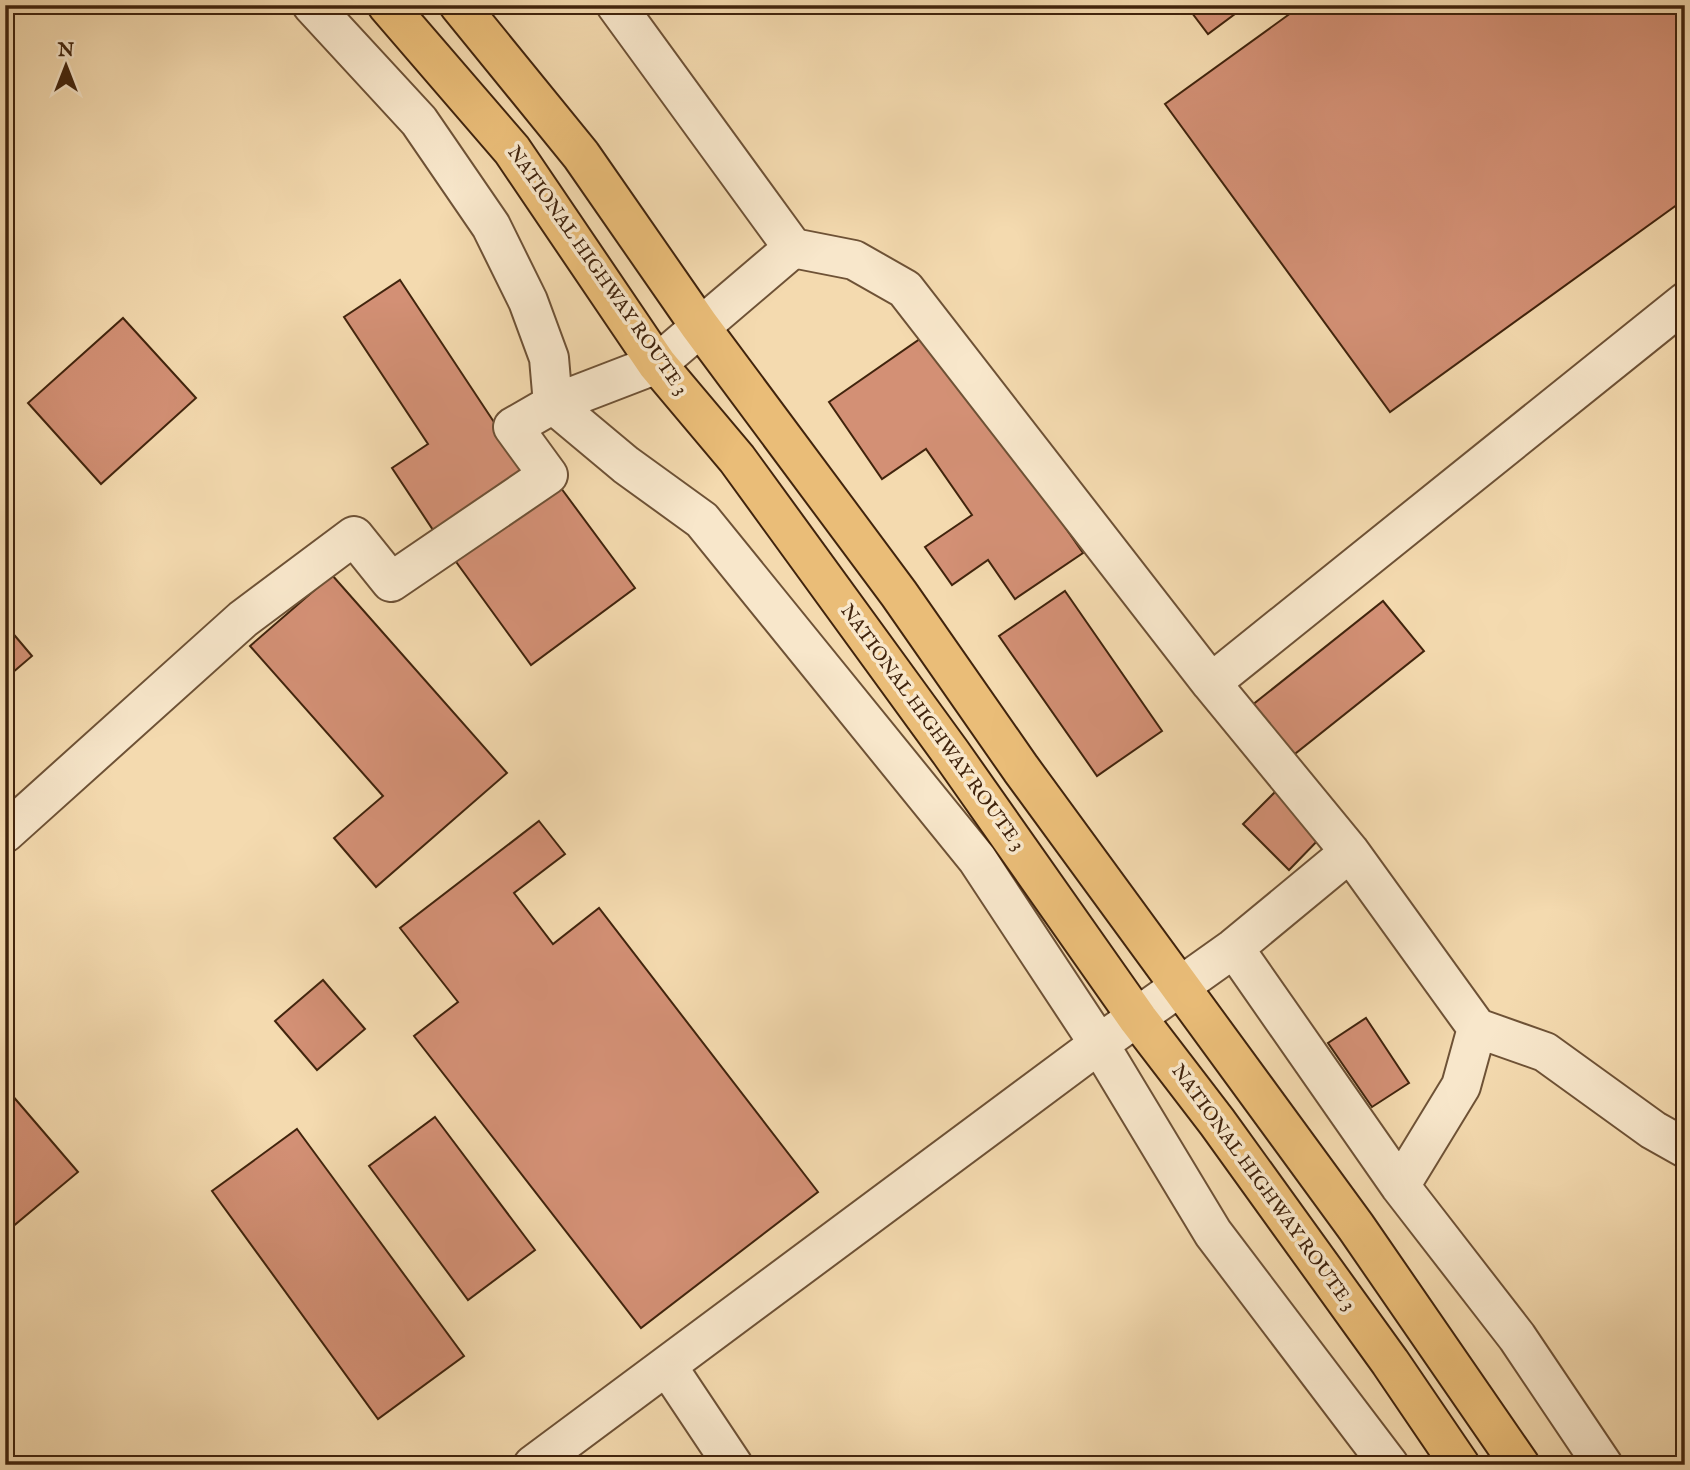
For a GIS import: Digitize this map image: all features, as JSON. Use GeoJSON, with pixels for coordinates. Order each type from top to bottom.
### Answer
{"type":"FeatureCollection","features":[{"type":"Feature","properties":{"kind":"highway","name":"NATIONAL HIGHWAY ROUTE 3"},"geometry":{"type":"LineString","coordinates":[[387,5],[512,150],[657,364],[737,459],[951,753],[1138,1019],[1217,1122],[1460,1465]]}},
{"type":"Feature","properties":{"kind":"highway"},"geometry":{"type":"LineString","coordinates":[[459,5],[581,155],[699,326],[899,594],[1179,987],[1356,1227],[1520,1465]]}},
{"type":"Feature","properties":{"kind":"street"},"geometry":{"type":"LineString","coordinates":[[312,5],[419,121],[491,226],[528,301],[549,358],[553,404],[625,466],[702,520],[977,859],[1099,1044],[1213,1233],[1389,1465]]}},
{"type":"Feature","properties":{"kind":"street"},"geometry":{"type":"LineString","coordinates":[[616,5],[793,248],[854,260],[905,289],[1211,683],[1350,852],[1477,1028],[1545,1052],[1653,1130],[1685,1148]]}},
{"type":"Feature","properties":{"kind":"street"},"geometry":{"type":"LineString","coordinates":[[5,833],[243,619],[354,536],[391,582],[548,475],[513,427],[553,404],[657,364],[793,248]]}},
{"type":"Feature","properties":{"kind":"street"},"geometry":{"type":"LineString","coordinates":[[1211,683],[1685,302]]}},
{"type":"Feature","properties":{"kind":"street"},"geometry":{"type":"LineString","coordinates":[[533,1465],[1099,1044],[1138,1019],[1234,948],[1350,852]]}},
{"type":"Feature","properties":{"kind":"street"},"geometry":{"type":"LineString","coordinates":[[1234,948],[1400,1186],[1517,1337],[1603,1465]]}},
{"type":"Feature","properties":{"kind":"street"},"geometry":{"type":"LineString","coordinates":[[1400,1186],[1461,1086],[1477,1028]]}},
{"type":"Feature","properties":{"kind":"street"},"geometry":{"type":"LineString","coordinates":[[667,1366],[733,1465]]}},
{"type":"Feature","properties":{"kind":"building"},"geometry":{"type":"Polygon","coordinates":[[[1186,5],[1247,5],[1208,34],[1186,5]]]}},
{"type":"Feature","properties":{"kind":"building"},"geometry":{"type":"Polygon","coordinates":[[[1302,5],[1685,5],[1685,199],[1390,412],[1165,104],[1302,5]]]}},
{"type":"Feature","properties":{"kind":"building"},"geometry":{"type":"Polygon","coordinates":[[[400,280],[529,475],[437,536],[392,468],[428,444],[344,317],[400,280]]]}},
{"type":"Feature","properties":{"kind":"building"},"geometry":{"type":"Polygon","coordinates":[[[123,318],[196,398],[101,484],[28,403],[123,318]]]}},
{"type":"Feature","properties":{"kind":"building"},"geometry":{"type":"Polygon","coordinates":[[[930,332],[1083,553],[1015,599],[988,560],[952,585],[925,547],[972,515],[926,449],[882,479],[829,402],[930,332]]]}},
{"type":"Feature","properties":{"kind":"building"},"geometry":{"type":"Polygon","coordinates":[[[558,484],[635,588],[531,665],[454,559],[558,484]]]}},
{"type":"Feature","properties":{"kind":"building"},"geometry":{"type":"Polygon","coordinates":[[[332,575],[507,773],[376,887],[334,838],[383,796],[250,646],[332,575]]]}},
{"type":"Feature","properties":{"kind":"building"},"geometry":{"type":"Polygon","coordinates":[[[1065,591],[1162,731],[1097,776],[999,636],[1065,591]]]}},
{"type":"Feature","properties":{"kind":"building"},"geometry":{"type":"Polygon","coordinates":[[[1383,601],[1424,651],[1291,757],[1251,706],[1383,601]]]}},
{"type":"Feature","properties":{"kind":"building"},"geometry":{"type":"Polygon","coordinates":[[[5,624],[32,656],[5,679],[5,624]]]}},
{"type":"Feature","properties":{"kind":"building"},"geometry":{"type":"Polygon","coordinates":[[[1278,789],[1324,834],[1289,870],[1243,824],[1278,789]]]}},
{"type":"Feature","properties":{"kind":"building"},"geometry":{"type":"Polygon","coordinates":[[[539,821],[565,854],[514,893],[553,944],[599,908],[818,1192],[641,1328],[414,1036],[458,1002],[400,928],[539,821]]]}},
{"type":"Feature","properties":{"kind":"building"},"geometry":{"type":"Polygon","coordinates":[[[323,980],[365,1029],[317,1070],[275,1021],[323,980]]]}},
{"type":"Feature","properties":{"kind":"building"},"geometry":{"type":"Polygon","coordinates":[[[1366,1018],[1409,1083],[1372,1107],[1328,1043],[1366,1018]]]}},
{"type":"Feature","properties":{"kind":"building"},"geometry":{"type":"Polygon","coordinates":[[[5,1087],[78,1172],[5,1233],[5,1087]]]}},
{"type":"Feature","properties":{"kind":"building"},"geometry":{"type":"Polygon","coordinates":[[[435,1117],[535,1250],[468,1300],[369,1166],[435,1117]]]}},
{"type":"Feature","properties":{"kind":"building"},"geometry":{"type":"Polygon","coordinates":[[[297,1129],[464,1356],[378,1419],[212,1191],[297,1129]]]}}]}
